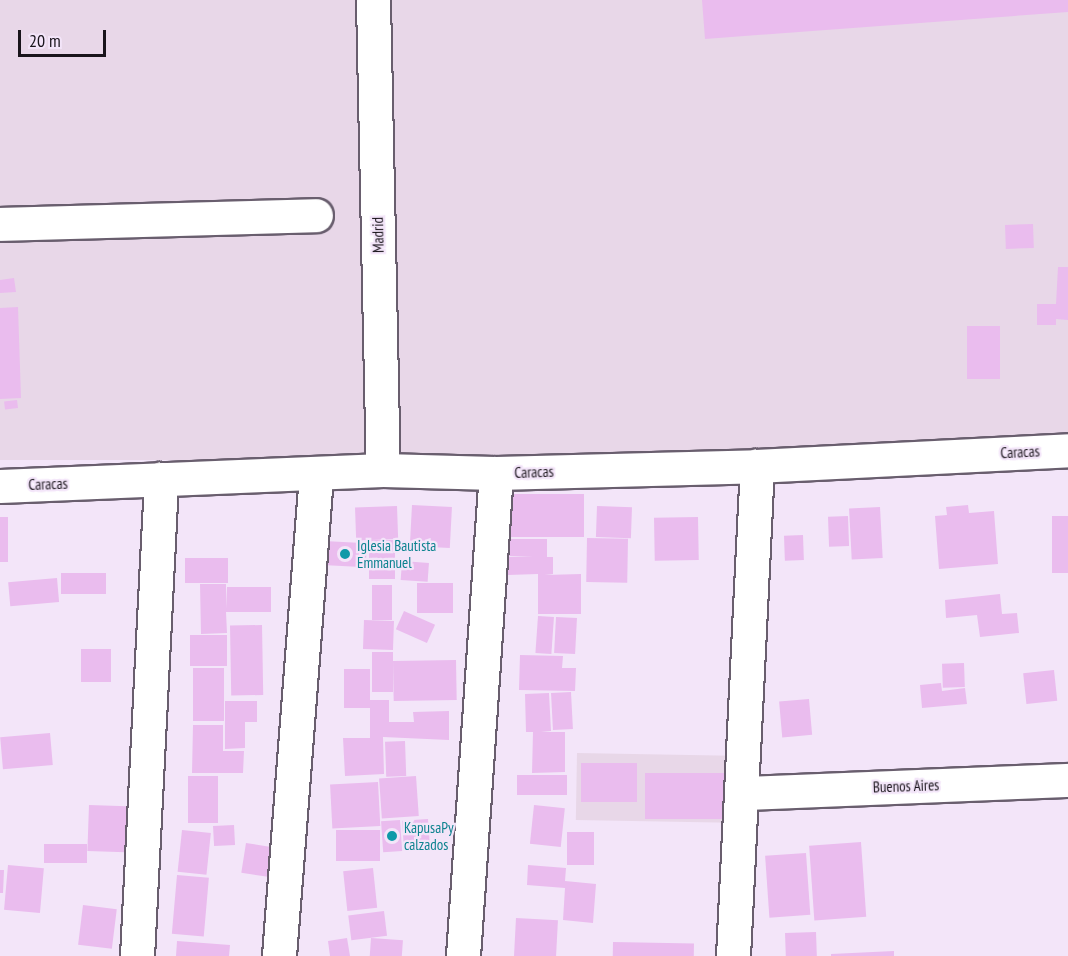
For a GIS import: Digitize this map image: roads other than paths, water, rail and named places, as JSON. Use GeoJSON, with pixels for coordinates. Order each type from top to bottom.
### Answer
{"type":"FeatureCollection","features":[{"type":"Feature","properties":{"kind":"street","name":"Madrid"},"geometry":{"type":"LineString","coordinates":[[373,0],[383,470]]}},
{"type":"Feature","properties":{"kind":"street"},"geometry":{"type":"LineString","coordinates":[[0,224],[316,215]]}},
{"type":"Feature","properties":{"kind":"street","name":"Caracas"},"geometry":{"type":"LineString","coordinates":[[0,486],[383,470],[496,473],[757,466],[1068,450]]}},
{"type":"Feature","properties":{"kind":"street"},"geometry":{"type":"LineString","coordinates":[[734,956],[744,792],[757,466]]}},
{"type":"Feature","properties":{"kind":"street"},"geometry":{"type":"LineString","coordinates":[[464,956],[496,473]]}},
{"type":"Feature","properties":{"kind":"street"},"geometry":{"type":"LineString","coordinates":[[279,956],[316,474]]}},
{"type":"Feature","properties":{"kind":"street"},"geometry":{"type":"LineString","coordinates":[[137,956],[161,479]]}},
{"type":"Feature","properties":{"kind":"street","name":"Buenos Aires"},"geometry":{"type":"LineString","coordinates":[[744,792],[1068,780]]}},
{"type":"Feature","properties":{"kind":"place","name":"Iglesia Bautista Emmanuel"},"geometry":{"type":"Point","coordinates":[345,554]}},
{"type":"Feature","properties":{"kind":"place","name":"KapusaPy calzados"},"geometry":{"type":"Point","coordinates":[392,836]}}]}
